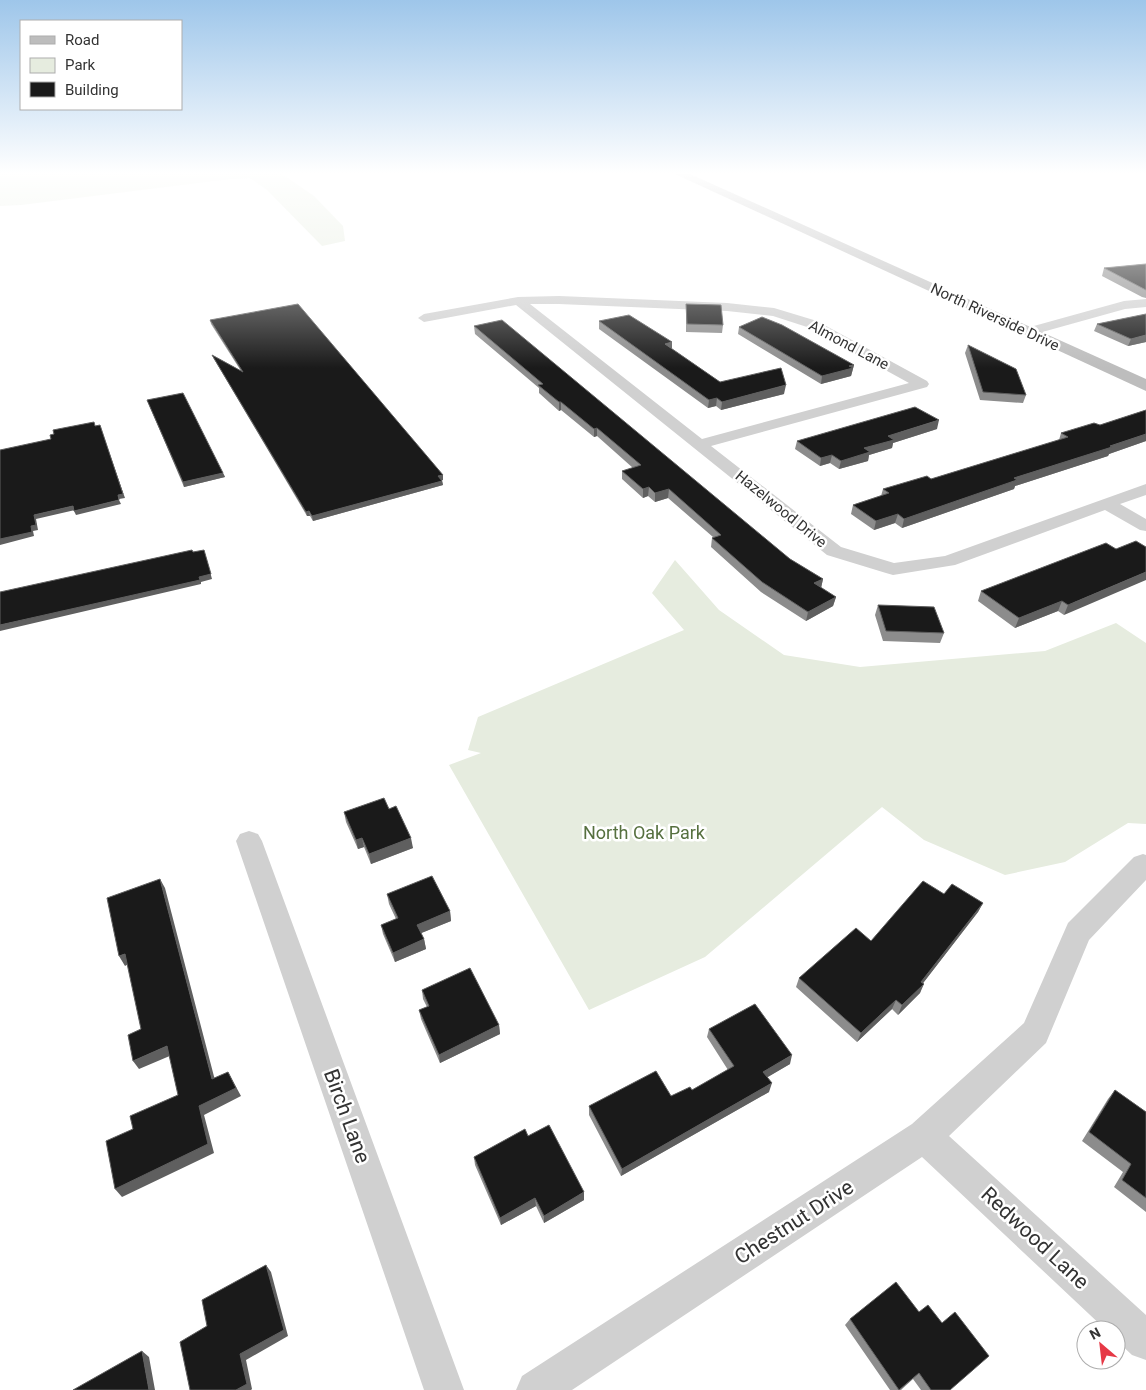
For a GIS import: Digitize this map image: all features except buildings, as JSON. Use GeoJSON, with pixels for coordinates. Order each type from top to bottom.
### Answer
{"type":"FeatureCollection","features":[{"type":"Feature","properties":{"kind":"street","name":"North Riverside Drive"},"geometry":{"type":"LineString","coordinates":[[823,239],[1146,386]]}},
{"type":"Feature","properties":{"kind":"street","name":"Almond Lane"},"geometry":{"type":"LineString","coordinates":[[424,318],[518,301],[558,300],[727,307],[774,312],[812,324],[922,384],[700,444]]}},
{"type":"Feature","properties":{"kind":"street","name":"Hazelwood Drive"},"geometry":{"type":"LineString","coordinates":[[518,301],[834,552],[893,569],[948,561],[1146,489]]}},
{"type":"Feature","properties":{"kind":"street"},"geometry":{"type":"LineString","coordinates":[[1028,332],[1124,305],[1146,303]]}},
{"type":"Feature","properties":{"kind":"street"},"geometry":{"type":"LineString","coordinates":[[1105,503],[1146,526]]}},
{"type":"Feature","properties":{"kind":"street","name":"Birch Lane"},"geometry":{"type":"LineString","coordinates":[[249,841],[444,1390]]}},
{"type":"Feature","properties":{"kind":"street","name":"Chestnut Drive"},"geometry":{"type":"LineString","coordinates":[[536,1390],[924,1136],[1035,1033],[1078,932],[1143,865],[1146,866]]}},
{"type":"Feature","properties":{"kind":"street","name":"Redwood Lane"},"geometry":{"type":"LineString","coordinates":[[924,1136],[1146,1341]]}},
{"type":"Feature","properties":{"kind":"green space"},"geometry":{"type":"Polygon","coordinates":[[[315,239],[345,239],[345,241],[322,246],[315,239]]]}},
{"type":"Feature","properties":{"kind":"green space","name":"North Oak Park"},"geometry":{"type":"Polygon","coordinates":[[[675,560],[719,610],[784,655],[860,667],[1045,651],[1116,623],[1146,643],[1146,824],[1128,823],[1065,862],[1005,875],[924,840],[882,807],[705,957],[589,1010],[449,765],[481,753],[468,750],[478,717],[684,630],[652,593],[675,560]]]}}]}
